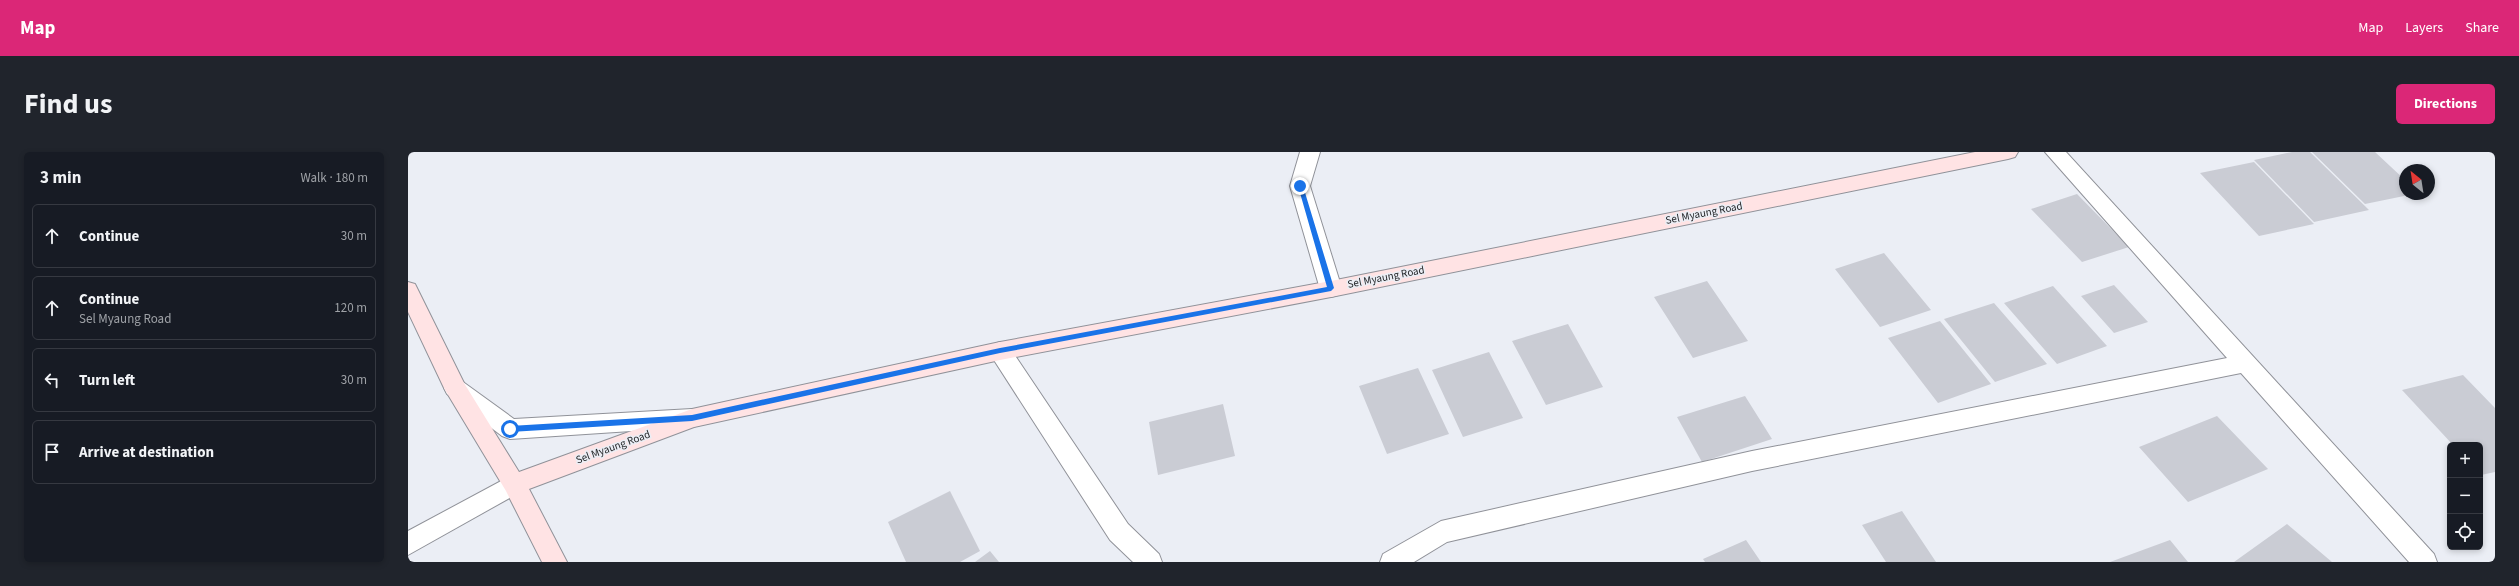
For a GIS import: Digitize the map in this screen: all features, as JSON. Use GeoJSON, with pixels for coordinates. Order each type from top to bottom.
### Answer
{"type":"FeatureCollection","features":[{"type":"Feature","properties":{"kind":"main road","name":"Sel Myaung Road"},"geometry":{"type":"LineString","coordinates":[[514,484],[692,418],[1000,351],[1331,288],[2008,152]]}},
{"type":"Feature","properties":{"kind":"main road"},"geometry":{"type":"LineString","coordinates":[[408,290],[455,388],[514,484],[555,562]]}},
{"type":"Feature","properties":{"kind":"street"},"geometry":{"type":"LineString","coordinates":[[1310,152],[1300,186],[1331,288]]}},
{"type":"Feature","properties":{"kind":"street"},"geometry":{"type":"LineString","coordinates":[[2055,152],[2425,562]]}},
{"type":"Feature","properties":{"kind":"street"},"geometry":{"type":"LineString","coordinates":[[1000,351],[1119,532],[1150,562]]}},
{"type":"Feature","properties":{"kind":"street"},"geometry":{"type":"LineString","coordinates":[[1392,562],[1440,532],[1752,461],[2246,363]]}},
{"type":"Feature","properties":{"kind":"street"},"geometry":{"type":"LineString","coordinates":[[455,388],[510,429],[692,418]]}},
{"type":"Feature","properties":{"kind":"street"},"geometry":{"type":"LineString","coordinates":[[408,544],[514,484]]}},
{"type":"Feature","properties":{"kind":"street"},"geometry":{"type":"LineString","coordinates":[[408,560],[432,530]]}},
{"type":"Feature","properties":{"kind":"building"},"geometry":{"type":"Polygon","coordinates":[[[2292,152],[2310,152],[2369,210],[2314,222],[2254,160],[2292,152]]]}},
{"type":"Feature","properties":{"kind":"building"},"geometry":{"type":"Polygon","coordinates":[[[2312,152],[2375,152],[2399,174],[2399,197],[2365,204],[2312,152]]]}},
{"type":"Feature","properties":{"kind":"building"},"geometry":{"type":"Polygon","coordinates":[[[2254,162],[2314,224],[2259,236],[2200,173],[2254,162]]]}},
{"type":"Feature","properties":{"kind":"building"},"geometry":{"type":"Polygon","coordinates":[[[2077,194],[2129,247],[2082,262],[2031,209],[2077,194]]]}},
{"type":"Feature","properties":{"kind":"building"},"geometry":{"type":"Polygon","coordinates":[[[1884,253],[1931,310],[1880,327],[1835,269],[1884,253]]]}},
{"type":"Feature","properties":{"kind":"building"},"geometry":{"type":"Polygon","coordinates":[[[1707,281],[1748,341],[1693,358],[1654,297],[1707,281]]]}},
{"type":"Feature","properties":{"kind":"building"},"geometry":{"type":"Polygon","coordinates":[[[2114,285],[2148,322],[2114,333],[2081,296],[2114,285]]]}},
{"type":"Feature","properties":{"kind":"building"},"geometry":{"type":"Polygon","coordinates":[[[2053,286],[2107,346],[2057,364],[2004,303],[2053,286]]]}},
{"type":"Feature","properties":{"kind":"building"},"geometry":{"type":"Polygon","coordinates":[[[1994,303],[2047,364],[1995,382],[1944,319],[1994,303]]]}},
{"type":"Feature","properties":{"kind":"building"},"geometry":{"type":"Polygon","coordinates":[[[1940,321],[1991,384],[1938,403],[1888,338],[1940,321]]]}},
{"type":"Feature","properties":{"kind":"building"},"geometry":{"type":"Polygon","coordinates":[[[1568,324],[1603,387],[1546,405],[1512,341],[1568,324]]]}},
{"type":"Feature","properties":{"kind":"building"},"geometry":{"type":"Polygon","coordinates":[[[1489,352],[1523,418],[1463,437],[1432,370],[1489,352]]]}},
{"type":"Feature","properties":{"kind":"building"},"geometry":{"type":"Polygon","coordinates":[[[1418,368],[1449,434],[1387,454],[1359,386],[1418,368]]]}},
{"type":"Feature","properties":{"kind":"building"},"geometry":{"type":"Polygon","coordinates":[[[2463,375],[2495,408],[2495,472],[2483,475],[2483,442],[2450,442],[2402,390],[2463,375]]]}},
{"type":"Feature","properties":{"kind":"building"},"geometry":{"type":"Polygon","coordinates":[[[1745,396],[1772,439],[1702,462],[1677,417],[1745,396]]]}},
{"type":"Feature","properties":{"kind":"building"},"geometry":{"type":"Polygon","coordinates":[[[1223,404],[1235,456],[1158,475],[1149,422],[1223,404]]]}},
{"type":"Feature","properties":{"kind":"building"},"geometry":{"type":"Polygon","coordinates":[[[2217,416],[2268,469],[2188,502],[2139,447],[2217,416]]]}},
{"type":"Feature","properties":{"kind":"building"},"geometry":{"type":"Polygon","coordinates":[[[950,491],[980,551],[960,562],[906,562],[888,522],[950,491]]]}},
{"type":"Feature","properties":{"kind":"building"},"geometry":{"type":"Polygon","coordinates":[[[1902,511],[1936,562],[1886,562],[1862,525],[1902,511]]]}},
{"type":"Feature","properties":{"kind":"building"},"geometry":{"type":"Polygon","coordinates":[[[2287,524],[2332,562],[2234,562],[2287,524]]]}},
{"type":"Feature","properties":{"kind":"building"},"geometry":{"type":"Polygon","coordinates":[[[1746,540],[1761,562],[1705,562],[1703,559],[1746,540]]]}},
{"type":"Feature","properties":{"kind":"building"},"geometry":{"type":"Polygon","coordinates":[[[2170,540],[2188,562],[2110,562],[2170,540]]]}},
{"type":"Feature","properties":{"kind":"building"},"geometry":{"type":"Polygon","coordinates":[[[990,551],[999,562],[975,562],[990,551]]]}},
{"type":"Feature","properties":{"kind":"route"},"geometry":{"type":"LineString","coordinates":[[510,429],[692,418],[1000,351],[1331,288],[1300,186]]}}]}
